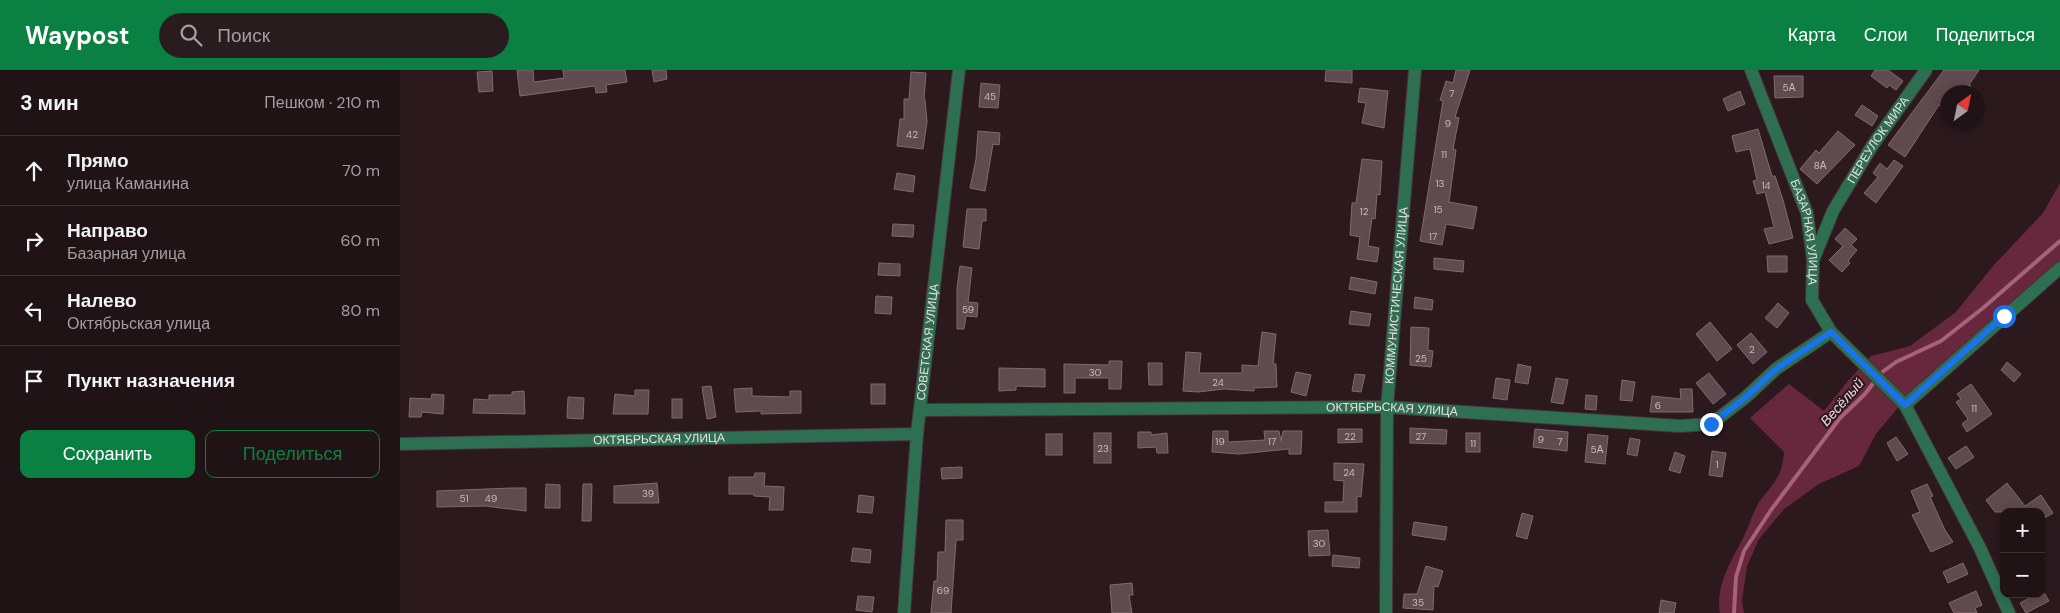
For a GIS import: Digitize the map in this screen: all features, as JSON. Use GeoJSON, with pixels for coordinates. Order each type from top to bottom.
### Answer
{"type":"FeatureCollection","features":[{"type":"Feature","properties":{"kind":"street","name":"СОВЕТСКАЯ УЛИЦА"},"geometry":{"type":"LineString","coordinates":[[904,613],[917,434],[959,70]]}},
{"type":"Feature","properties":{"kind":"street","name":"КОММУНИСТИЧЕСКАЯ УЛИЦА"},"geometry":{"type":"LineString","coordinates":[[1386,613],[1387,407],[1415,70]]}},
{"type":"Feature","properties":{"kind":"street","name":"БАЗАРНАЯ УЛИЦА"},"geometry":{"type":"LineString","coordinates":[[1751,70],[1807,212],[1813,260],[1812,300],[1831,332],[1905,405],[1980,548],[2010,613]]}},
{"type":"Feature","properties":{"kind":"street","name":"ПЕРЕУЛОК МИРА"},"geometry":{"type":"LineString","coordinates":[[1813,260],[1833,211],[1872,146],[1926,70]]}},
{"type":"Feature","properties":{"kind":"street"},"geometry":{"type":"LineString","coordinates":[[1807,212],[1822,218],[1833,211]]}},
{"type":"Feature","properties":{"kind":"street"},"geometry":{"type":"LineString","coordinates":[[1905,405],[2060,268]]}},
{"type":"Feature","properties":{"kind":"street","name":"ОКТЯБРЬСКАЯ УЛИЦА"},"geometry":{"type":"LineString","coordinates":[[921,410],[1387,407],[1680,426],[1711,424],[1746,397],[1776,369],[1831,332]]}},
{"type":"Feature","properties":{"kind":"street","name":"ОКТЯБРЬСКАЯ УЛИЦА"},"geometry":{"type":"LineString","coordinates":[[400,444],[917,434]]}},
{"type":"Feature","properties":{"kind":"shaded area"},"geometry":{"type":"Polygon","coordinates":[[[2060,183],[2060,263],[1917,385],[1876,434],[1859,466],[1819,484],[1784,509],[1759,539],[1747,566],[1742,601],[1744,613],[1720,613],[1720,592],[1726,572],[1759,502],[1776,480],[1783,461],[1784,452],[1750,418],[1789,384],[1824,411],[1871,356],[1910,346],[1956,312],[1993,266],[2043,213],[2060,183]]]}},
{"type":"Feature","properties":{"kind":"building"},"geometry":{"type":"Polygon","coordinates":[[[517,70],[533,70],[534,82],[564,78],[563,70],[625,70],[627,82],[606,85],[607,92],[596,93],[595,86],[520,96],[517,70]]]}},
{"type":"Feature","properties":{"kind":"building"},"geometry":{"type":"Polygon","coordinates":[[[652,70],[666,70],[667,79],[654,82],[652,70]]]}},
{"type":"Feature","properties":{"kind":"building"},"geometry":{"type":"Polygon","coordinates":[[[1326,70],[1352,70],[1352,83],[1325,81],[1326,70]]]}},
{"type":"Feature","properties":{"kind":"building"},"geometry":{"type":"Polygon","coordinates":[[[1456,70],[1470,70],[1455,117],[1459,118],[1453,149],[1456,150],[1449,202],[1477,207],[1473,229],[1446,224],[1442,245],[1420,241],[1443,101],[1440,100],[1446,81],[1453,83],[1456,70]]]}},
{"type":"Feature","properties":{"kind":"building"},"geometry":{"type":"Polygon","coordinates":[[[1875,70],[1888,70],[1903,81],[1896,90],[1889,85],[1887,88],[1871,76],[1875,70]]]}},
{"type":"Feature","properties":{"kind":"building"},"geometry":{"type":"Polygon","coordinates":[[[1944,70],[1979,70],[1969,85],[1940,85],[1940,106],[1905,157],[1888,145],[1944,70]]]}},
{"type":"Feature","properties":{"kind":"building"},"geometry":{"type":"Polygon","coordinates":[[[492,71],[493,91],[479,92],[477,72],[492,71]]]}},
{"type":"Feature","properties":{"kind":"building"},"geometry":{"type":"Polygon","coordinates":[[[911,72],[926,73],[924,99],[927,122],[923,149],[897,146],[900,119],[904,119],[904,99],[909,99],[911,72]]]}},
{"type":"Feature","properties":{"kind":"building"},"geometry":{"type":"Polygon","coordinates":[[[1774,76],[1803,76],[1803,97],[1775,98],[1774,76]]]}},
{"type":"Feature","properties":{"kind":"building"},"geometry":{"type":"Polygon","coordinates":[[[981,83],[1000,85],[998,108],[979,107],[981,83]]]}},
{"type":"Feature","properties":{"kind":"building"},"geometry":{"type":"Polygon","coordinates":[[[1360,88],[1388,91],[1384,128],[1362,123],[1366,103],[1358,102],[1360,88]]]}},
{"type":"Feature","properties":{"kind":"building"},"geometry":{"type":"Polygon","coordinates":[[[1740,91],[1745,104],[1728,111],[1723,99],[1740,91]]]}},
{"type":"Feature","properties":{"kind":"building"},"geometry":{"type":"Polygon","coordinates":[[[1862,105],[1878,116],[1872,126],[1855,115],[1862,105]]]}},
{"type":"Feature","properties":{"kind":"building"},"geometry":{"type":"Polygon","coordinates":[[[1758,129],[1772,176],[1775,176],[1783,200],[1793,238],[1769,244],[1764,229],[1774,227],[1765,192],[1757,194],[1753,181],[1757,180],[1750,149],[1736,152],[1732,136],[1758,129]]]}},
{"type":"Feature","properties":{"kind":"building"},"geometry":{"type":"Polygon","coordinates":[[[978,131],[1000,133],[999,145],[993,144],[985,191],[970,188],[976,159],[978,131]]]}},
{"type":"Feature","properties":{"kind":"building"},"geometry":{"type":"Polygon","coordinates":[[[1838,131],[1855,145],[1817,184],[1800,169],[1816,150],[1819,153],[1838,131]]]}},
{"type":"Feature","properties":{"kind":"building"},"geometry":{"type":"Polygon","coordinates":[[[1362,159],[1382,161],[1380,195],[1377,194],[1375,219],[1372,218],[1368,246],[1379,248],[1377,262],[1357,259],[1360,237],[1350,235],[1352,203],[1356,203],[1362,159]]]}},
{"type":"Feature","properties":{"kind":"building"},"geometry":{"type":"Polygon","coordinates":[[[1894,160],[1903,166],[1876,203],[1864,193],[1878,177],[1873,173],[1880,163],[1887,169],[1894,160]]]}},
{"type":"Feature","properties":{"kind":"building"},"geometry":{"type":"Polygon","coordinates":[[[897,173],[915,176],[913,192],[894,189],[897,173]]]}},
{"type":"Feature","properties":{"kind":"building"},"geometry":{"type":"Polygon","coordinates":[[[967,209],[986,209],[986,221],[982,221],[979,249],[963,247],[967,209]]]}},
{"type":"Feature","properties":{"kind":"building"},"geometry":{"type":"Polygon","coordinates":[[[893,224],[914,225],[913,237],[892,236],[893,224]]]}},
{"type":"Feature","properties":{"kind":"building"},"geometry":{"type":"Polygon","coordinates":[[[1845,228],[1857,239],[1851,245],[1857,250],[1848,261],[1850,263],[1842,272],[1829,260],[1843,246],[1835,239],[1845,228]]]}},
{"type":"Feature","properties":{"kind":"building"},"geometry":{"type":"Polygon","coordinates":[[[1767,256],[1787,256],[1787,272],[1768,272],[1767,256]]]}},
{"type":"Feature","properties":{"kind":"building"},"geometry":{"type":"Polygon","coordinates":[[[1434,258],[1464,261],[1463,272],[1434,269],[1434,258]]]}},
{"type":"Feature","properties":{"kind":"building"},"geometry":{"type":"Polygon","coordinates":[[[879,263],[900,264],[900,276],[878,275],[879,263]]]}},
{"type":"Feature","properties":{"kind":"building"},"geometry":{"type":"Polygon","coordinates":[[[960,266],[972,268],[968,302],[978,303],[977,317],[966,316],[964,329],[957,329],[957,288],[960,266]]]}},
{"type":"Feature","properties":{"kind":"building"},"geometry":{"type":"Polygon","coordinates":[[[1351,277],[1377,282],[1375,294],[1349,289],[1351,277]]]}},
{"type":"Feature","properties":{"kind":"building"},"geometry":{"type":"Polygon","coordinates":[[[876,296],[892,297],[891,314],[875,313],[876,296]]]}},
{"type":"Feature","properties":{"kind":"building"},"geometry":{"type":"Polygon","coordinates":[[[1415,297],[1433,300],[1432,310],[1414,308],[1415,297]]]}},
{"type":"Feature","properties":{"kind":"building"},"geometry":{"type":"Polygon","coordinates":[[[1778,303],[1789,313],[1777,328],[1765,318],[1778,303]]]}},
{"type":"Feature","properties":{"kind":"building"},"geometry":{"type":"Polygon","coordinates":[[[1351,311],[1371,314],[1369,326],[1349,324],[1351,311]]]}},
{"type":"Feature","properties":{"kind":"building"},"geometry":{"type":"Polygon","coordinates":[[[1710,322],[1732,349],[1717,361],[1696,334],[1710,322]]]}},
{"type":"Feature","properties":{"kind":"building"},"geometry":{"type":"Polygon","coordinates":[[[1411,327],[1429,328],[1428,350],[1433,351],[1431,367],[1410,365],[1411,327]]]}},
{"type":"Feature","properties":{"kind":"building"},"geometry":{"type":"Polygon","coordinates":[[[1262,332],[1276,334],[1273,364],[1276,364],[1277,387],[1254,388],[1254,391],[1224,389],[1198,392],[1183,391],[1186,352],[1201,353],[1199,373],[1242,373],[1242,365],[1258,366],[1262,332]]]}},
{"type":"Feature","properties":{"kind":"building"},"geometry":{"type":"Polygon","coordinates":[[[1751,333],[1767,352],[1753,364],[1737,345],[1751,333]]]}},
{"type":"Feature","properties":{"kind":"building"},"geometry":{"type":"Polygon","coordinates":[[[1109,361],[1122,361],[1121,389],[1109,389],[1109,378],[1075,378],[1075,393],[1064,393],[1064,364],[1109,365],[1109,361]]]}},
{"type":"Feature","properties":{"kind":"building"},"geometry":{"type":"Polygon","coordinates":[[[2007,362],[2021,374],[2014,382],[2001,370],[2007,362]]]}},
{"type":"Feature","properties":{"kind":"building"},"geometry":{"type":"Polygon","coordinates":[[[1148,363],[1162,363],[1162,385],[1149,385],[1148,363]]]}},
{"type":"Feature","properties":{"kind":"building"},"geometry":{"type":"Polygon","coordinates":[[[1518,364],[1531,367],[1528,384],[1515,382],[1518,364]]]}},
{"type":"Feature","properties":{"kind":"building"},"geometry":{"type":"Polygon","coordinates":[[[999,368],[1045,369],[1045,387],[1016,386],[1016,390],[999,391],[999,368]]]}},
{"type":"Feature","properties":{"kind":"building"},"geometry":{"type":"Polygon","coordinates":[[[1296,372],[1311,375],[1306,396],[1291,392],[1296,372]]]}},
{"type":"Feature","properties":{"kind":"building"},"geometry":{"type":"Polygon","coordinates":[[[1709,373],[1726,394],[1713,404],[1696,383],[1709,373]]]}},
{"type":"Feature","properties":{"kind":"building"},"geometry":{"type":"Polygon","coordinates":[[[1355,374],[1365,375],[1361,392],[1352,391],[1355,374]]]}},
{"type":"Feature","properties":{"kind":"building"},"geometry":{"type":"Polygon","coordinates":[[[1496,378],[1510,380],[1507,400],[1493,398],[1496,378]]]}},
{"type":"Feature","properties":{"kind":"building"},"geometry":{"type":"Polygon","coordinates":[[[1556,378],[1568,380],[1563,404],[1551,402],[1556,378]]]}},
{"type":"Feature","properties":{"kind":"building"},"geometry":{"type":"Polygon","coordinates":[[[1622,380],[1635,382],[1632,401],[1620,400],[1622,380]]]}},
{"type":"Feature","properties":{"kind":"building"},"geometry":{"type":"Polygon","coordinates":[[[871,384],[885,384],[885,404],[871,404],[871,384]]]}},
{"type":"Feature","properties":{"kind":"building"},"geometry":{"type":"Polygon","coordinates":[[[1971,384],[1992,414],[1967,432],[1962,424],[1968,419],[1956,402],[1961,399],[1957,394],[1971,384]]]}},
{"type":"Feature","properties":{"kind":"building"},"geometry":{"type":"Polygon","coordinates":[[[711,386],[716,417],[707,419],[702,387],[711,386]]]}},
{"type":"Feature","properties":{"kind":"building"},"geometry":{"type":"Polygon","coordinates":[[[752,388],[752,396],[790,397],[790,391],[801,391],[801,413],[761,414],[761,411],[736,412],[734,389],[752,388]]]}},
{"type":"Feature","properties":{"kind":"building"},"geometry":{"type":"Polygon","coordinates":[[[1680,389],[1692,389],[1693,412],[1650,412],[1652,396],[1681,399],[1680,389]]]}},
{"type":"Feature","properties":{"kind":"building"},"geometry":{"type":"Polygon","coordinates":[[[635,390],[649,390],[648,414],[613,414],[615,394],[635,396],[635,390]]]}},
{"type":"Feature","properties":{"kind":"building"},"geometry":{"type":"Polygon","coordinates":[[[524,391],[525,414],[473,413],[474,399],[489,400],[489,395],[512,395],[512,392],[524,391]]]}},
{"type":"Feature","properties":{"kind":"building"},"geometry":{"type":"Polygon","coordinates":[[[432,394],[444,395],[443,414],[422,412],[421,417],[409,417],[410,398],[431,399],[432,394]]]}},
{"type":"Feature","properties":{"kind":"building"},"geometry":{"type":"Polygon","coordinates":[[[1586,395],[1597,396],[1596,410],[1585,409],[1586,395]]]}},
{"type":"Feature","properties":{"kind":"building"},"geometry":{"type":"Polygon","coordinates":[[[568,397],[584,398],[583,419],[567,418],[568,397]]]}},
{"type":"Feature","properties":{"kind":"building"},"geometry":{"type":"Polygon","coordinates":[[[672,399],[682,399],[682,418],[672,418],[672,399]]]}},
{"type":"Feature","properties":{"kind":"building"},"geometry":{"type":"Polygon","coordinates":[[[1410,428],[1447,430],[1446,444],[1410,443],[1410,428]]]}},
{"type":"Feature","properties":{"kind":"building"},"geometry":{"type":"Polygon","coordinates":[[[1338,429],[1362,429],[1362,442],[1338,443],[1338,429]]]}},
{"type":"Feature","properties":{"kind":"building"},"geometry":{"type":"Polygon","coordinates":[[[1535,429],[1568,432],[1567,451],[1533,447],[1535,429]]]}},
{"type":"Feature","properties":{"kind":"building"},"geometry":{"type":"Polygon","coordinates":[[[1213,431],[1228,431],[1228,442],[1265,440],[1264,431],[1279,431],[1281,441],[1283,431],[1302,431],[1301,454],[1289,454],[1289,449],[1239,454],[1212,452],[1213,431]]]}},
{"type":"Feature","properties":{"kind":"building"},"geometry":{"type":"Polygon","coordinates":[[[1138,432],[1151,432],[1151,435],[1167,433],[1168,453],[1157,453],[1156,447],[1138,448],[1138,432]]]}},
{"type":"Feature","properties":{"kind":"building"},"geometry":{"type":"Polygon","coordinates":[[[1094,433],[1111,433],[1111,463],[1094,463],[1094,433]]]}},
{"type":"Feature","properties":{"kind":"building"},"geometry":{"type":"Polygon","coordinates":[[[1466,433],[1480,433],[1480,452],[1466,452],[1466,433]]]}},
{"type":"Feature","properties":{"kind":"building"},"geometry":{"type":"Polygon","coordinates":[[[1046,434],[1062,434],[1062,455],[1046,455],[1046,434]]]}},
{"type":"Feature","properties":{"kind":"building"},"geometry":{"type":"Polygon","coordinates":[[[1588,434],[1608,436],[1605,464],[1585,462],[1588,434]]]}},
{"type":"Feature","properties":{"kind":"building"},"geometry":{"type":"Polygon","coordinates":[[[1896,437],[1908,454],[1897,461],[1887,443],[1896,437]]]}},
{"type":"Feature","properties":{"kind":"building"},"geometry":{"type":"Polygon","coordinates":[[[1630,438],[1640,440],[1637,456],[1627,454],[1630,438]]]}},
{"type":"Feature","properties":{"kind":"building"},"geometry":{"type":"Polygon","coordinates":[[[1966,446],[1974,457],[1956,469],[1948,458],[1966,446]]]}},
{"type":"Feature","properties":{"kind":"building"},"geometry":{"type":"Polygon","coordinates":[[[1712,451],[1726,453],[1722,477],[1709,475],[1712,451]]]}},
{"type":"Feature","properties":{"kind":"building"},"geometry":{"type":"Polygon","coordinates":[[[1675,452],[1685,456],[1680,473],[1669,470],[1675,452]]]}},
{"type":"Feature","properties":{"kind":"building"},"geometry":{"type":"Polygon","coordinates":[[[1334,463],[1364,464],[1361,497],[1357,496],[1357,512],[1325,512],[1325,502],[1343,502],[1344,481],[1334,480],[1334,463]]]}},
{"type":"Feature","properties":{"kind":"building"},"geometry":{"type":"Polygon","coordinates":[[[962,467],[962,478],[942,479],[941,468],[962,467]]]}},
{"type":"Feature","properties":{"kind":"building"},"geometry":{"type":"Polygon","coordinates":[[[755,473],[765,473],[764,486],[784,487],[783,510],[769,510],[770,497],[754,496],[754,494],[729,494],[729,477],[754,477],[755,473]]]}},
{"type":"Feature","properties":{"kind":"building"},"geometry":{"type":"Polygon","coordinates":[[[657,483],[659,503],[614,503],[614,486],[657,483]]]}},
{"type":"Feature","properties":{"kind":"building"},"geometry":{"type":"Polygon","coordinates":[[[2007,483],[2025,506],[2041,495],[2053,513],[2045,518],[2045,508],[2000,508],[2000,512],[1995,512],[1986,500],[2007,483]]]}},
{"type":"Feature","properties":{"kind":"building"},"geometry":{"type":"Polygon","coordinates":[[[546,484],[560,485],[560,508],[545,508],[546,484]]]}},
{"type":"Feature","properties":{"kind":"building"},"geometry":{"type":"Polygon","coordinates":[[[583,484],[592,484],[591,521],[582,521],[583,484]]]}},
{"type":"Feature","properties":{"kind":"building"},"geometry":{"type":"Polygon","coordinates":[[[1927,484],[1933,496],[1930,497],[1945,530],[1953,542],[1931,552],[1912,515],[1920,512],[1911,491],[1927,484]]]}},
{"type":"Feature","properties":{"kind":"building"},"geometry":{"type":"Polygon","coordinates":[[[526,488],[526,511],[485,506],[437,507],[437,491],[526,488]]]}},
{"type":"Feature","properties":{"kind":"building"},"geometry":{"type":"Polygon","coordinates":[[[859,495],[874,497],[872,513],[857,512],[859,495]]]}},
{"type":"Feature","properties":{"kind":"building"},"geometry":{"type":"Polygon","coordinates":[[[1522,513],[1533,516],[1527,539],[1516,536],[1522,513]]]}},
{"type":"Feature","properties":{"kind":"building"},"geometry":{"type":"Polygon","coordinates":[[[946,520],[963,520],[963,540],[956,540],[951,613],[931,613],[934,581],[937,581],[938,552],[945,552],[946,520]]]}},
{"type":"Feature","properties":{"kind":"building"},"geometry":{"type":"Polygon","coordinates":[[[1414,522],[1447,527],[1445,540],[1412,535],[1414,522]]]}},
{"type":"Feature","properties":{"kind":"building"},"geometry":{"type":"Polygon","coordinates":[[[1328,530],[1330,555],[1309,556],[1308,531],[1328,530]]]}},
{"type":"Feature","properties":{"kind":"building"},"geometry":{"type":"Polygon","coordinates":[[[853,548],[871,550],[870,563],[851,561],[853,548]]]}},
{"type":"Feature","properties":{"kind":"building"},"geometry":{"type":"Polygon","coordinates":[[[1333,555],[1360,558],[1359,568],[1332,566],[1333,555]]]}},
{"type":"Feature","properties":{"kind":"building"},"geometry":{"type":"Polygon","coordinates":[[[1963,563],[1968,574],[1948,583],[1943,572],[1963,563]]]}},
{"type":"Feature","properties":{"kind":"building"},"geometry":{"type":"Polygon","coordinates":[[[1426,566],[1443,571],[1438,587],[1434,586],[1433,610],[1403,608],[1404,594],[1417,594],[1426,566]]]}},
{"type":"Feature","properties":{"kind":"building"},"geometry":{"type":"Polygon","coordinates":[[[1132,583],[1133,595],[1129,595],[1132,613],[1112,613],[1110,585],[1132,583]]]}},
{"type":"Feature","properties":{"kind":"building"},"geometry":{"type":"Polygon","coordinates":[[[1976,591],[1982,605],[1975,608],[1977,613],[1954,613],[1949,603],[1976,591]]]}},
{"type":"Feature","properties":{"kind":"building"},"geometry":{"type":"Polygon","coordinates":[[[2045,594],[2049,601],[2026,613],[2020,603],[2029,598],[2045,598],[2045,594]]]}},
{"type":"Feature","properties":{"kind":"building"},"geometry":{"type":"Polygon","coordinates":[[[858,596],[874,597],[872,612],[856,610],[858,596]]]}},
{"type":"Feature","properties":{"kind":"building"},"geometry":{"type":"Polygon","coordinates":[[[1661,600],[1676,603],[1674,613],[1659,613],[1661,600]]]}},
{"type":"Feature","properties":{"kind":"waterway","name":"Весёлый"},"geometry":{"type":"LineString","coordinates":[[1734,613],[1736,577],[1744,551],[1771,510],[1840,418],[1865,394],[1881,373],[1896,362],[1941,341],[1983,308],[2060,241]]}},
{"type":"Feature","properties":{"kind":"route"},"geometry":{"type":"LineString","coordinates":[[1711,424],[1746,397],[1776,369],[1831,332],[1905,405],[2004,316]]}}]}
